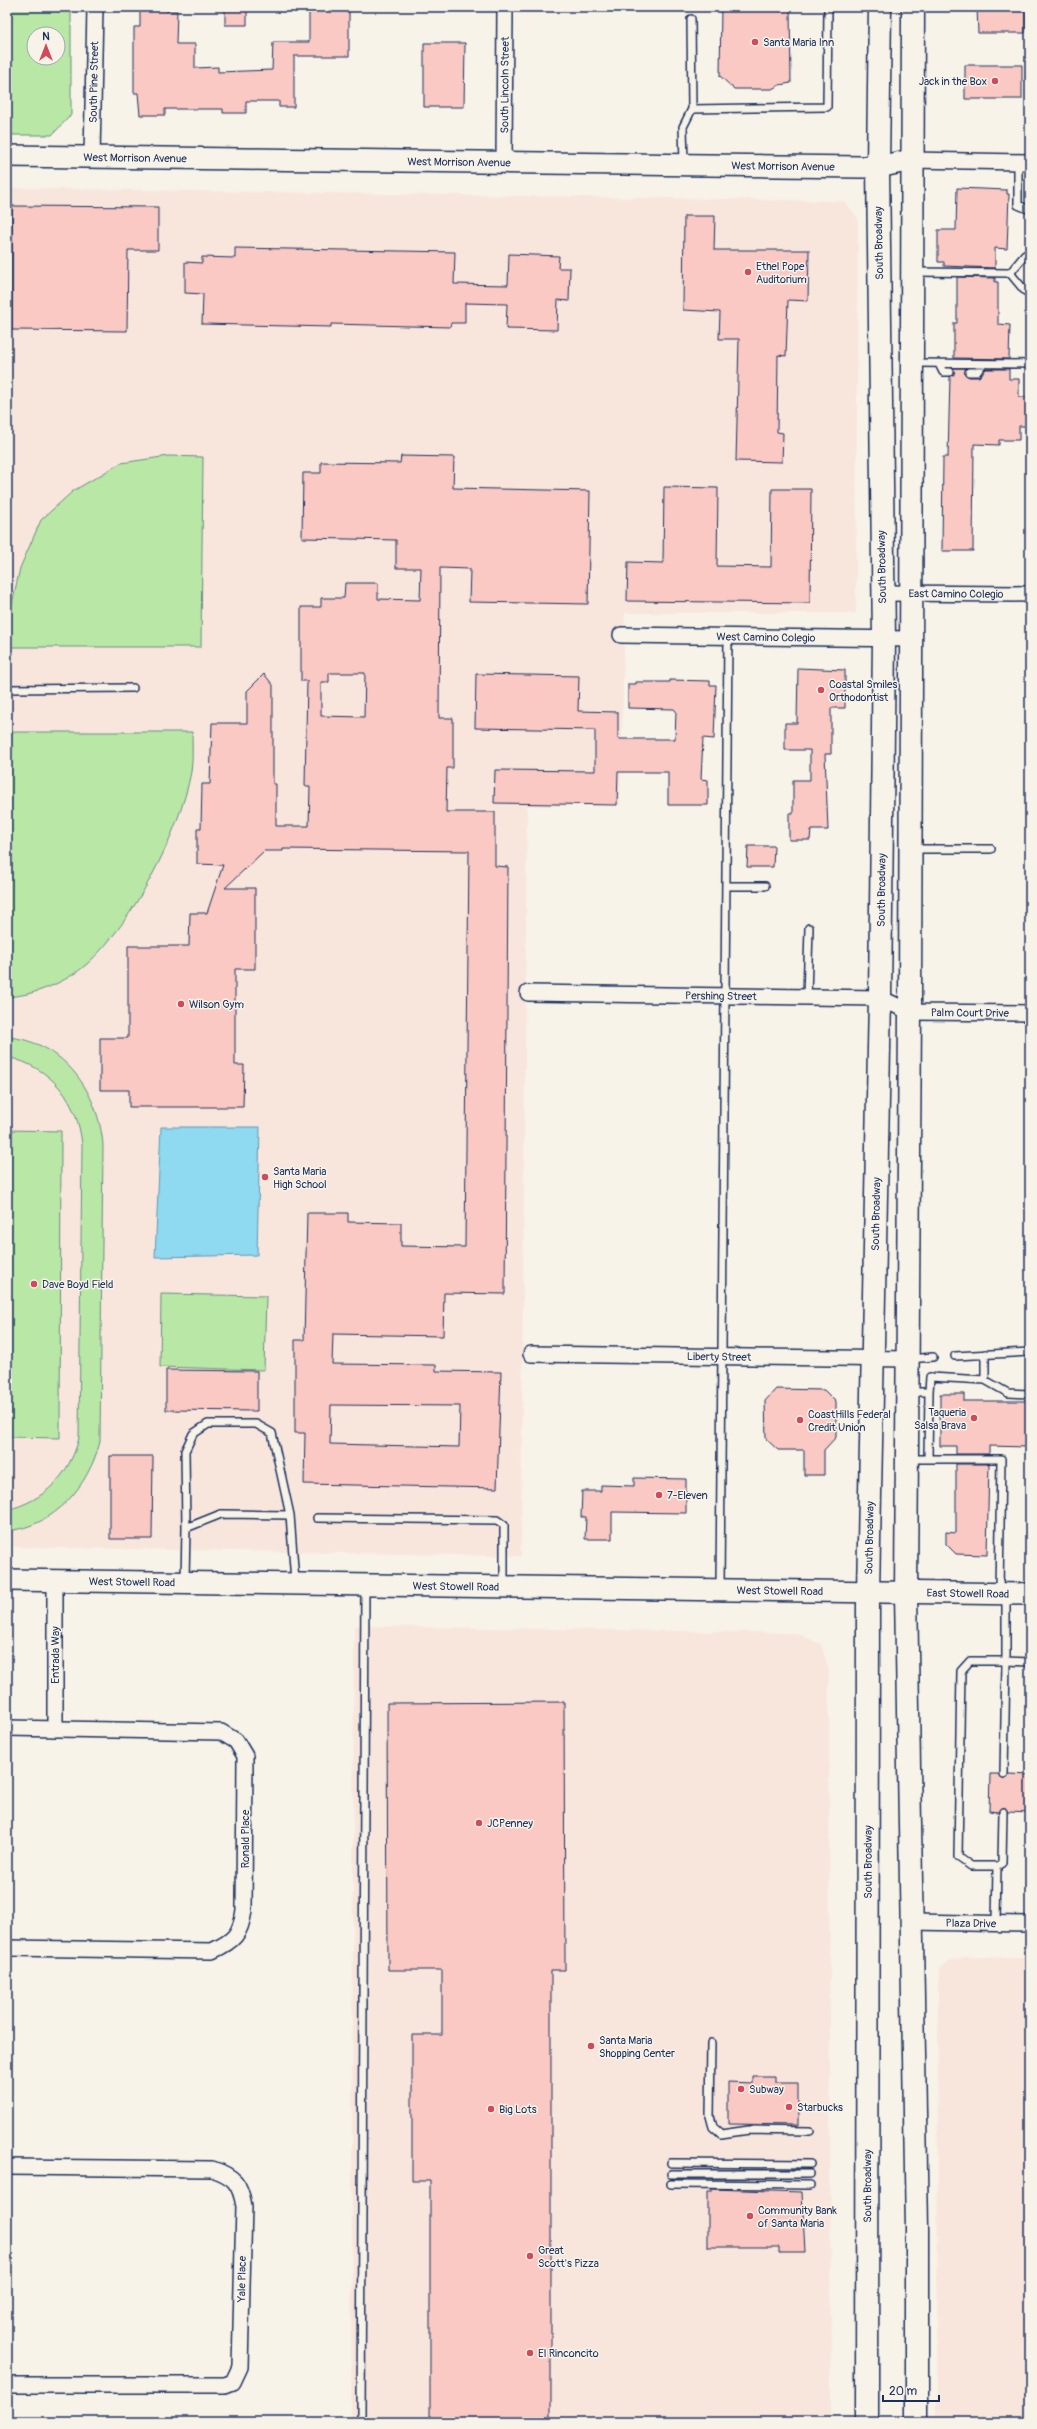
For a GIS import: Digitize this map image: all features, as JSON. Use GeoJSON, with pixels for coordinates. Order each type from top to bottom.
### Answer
{"type":"FeatureCollection","features":[{"type":"Feature","properties":{"kind":"main road","name":"South Broadway"},"geometry":{"type":"LineString","coordinates":[[866,2422],[868,1592],[874,1358],[884,639],[882,593],[878,167],[880,7]]}},
{"type":"Feature","properties":{"kind":"main road"},"geometry":{"type":"LineString","coordinates":[[913,7],[911,160],[911,849],[906,1593],[912,1922],[917,2422]]}},
{"type":"Feature","properties":{"kind":"main road","name":"West Morrison Avenue"},"geometry":{"type":"LineString","coordinates":[[7,156],[504,164],[878,167],[911,160]]}},
{"type":"Feature","properties":{"kind":"main road","name":"West Stowell Road"},"geometry":{"type":"LineString","coordinates":[[7,1580],[906,1593]]}},
{"type":"Feature","properties":{"kind":"main road","name":"East Stowell Road"},"geometry":{"type":"LineString","coordinates":[[906,1593],[1030,1594]]}},
{"type":"Feature","properties":{"kind":"street","name":"South Pine Street"},"geometry":{"type":"LineString","coordinates":[[92,157],[95,7]]}},
{"type":"Feature","properties":{"kind":"street","name":"South Lincoln Street"},"geometry":{"type":"LineString","coordinates":[[504,164],[505,7]]}},
{"type":"Feature","properties":{"kind":"street"},"geometry":{"type":"LineString","coordinates":[[911,160],[1024,162]]}},
{"type":"Feature","properties":{"kind":"street","name":"East Camino Colegio"},"geometry":{"type":"LineString","coordinates":[[882,593],[1030,594]]}},
{"type":"Feature","properties":{"kind":"street","name":"West Camino Colegio"},"geometry":{"type":"LineString","coordinates":[[620,636],[911,639]]}},
{"type":"Feature","properties":{"kind":"street","name":"Pershing Street"},"geometry":{"type":"LineString","coordinates":[[528,993],[725,997],[880,998],[910,1012]]}},
{"type":"Feature","properties":{"kind":"street","name":"Palm Court Drive"},"geometry":{"type":"LineString","coordinates":[[910,1012],[1030,1013]]}},
{"type":"Feature","properties":{"kind":"street","name":"Liberty Street"},"geometry":{"type":"LineString","coordinates":[[531,1354],[907,1359]]}},
{"type":"Feature","properties":{"kind":"street","name":"Entrada Way"},"geometry":{"type":"LineString","coordinates":[[55,1581],[55,1729]]}},
{"type":"Feature","properties":{"kind":"street","name":"Ronald Place"},"geometry":{"type":"LineString","coordinates":[[7,1728],[221,1732],[236,1741],[245,1756],[244,1910],[242,1926],[230,1942],[212,1951],[7,1948]]}},
{"type":"Feature","properties":{"kind":"street","name":"Plaza Drive"},"geometry":{"type":"LineString","coordinates":[[912,1922],[1030,1924]]}},
{"type":"Feature","properties":{"kind":"street","name":"Yale Place"},"geometry":{"type":"LineString","coordinates":[[7,2167],[212,2169],[230,2175],[241,2190],[244,2206],[240,2367],[232,2382],[225,2385],[7,2385]]}},
{"type":"Feature","properties":{"kind":"lane"},"geometry":{"type":"LineString","coordinates":[[692,109],[827,107],[828,7]]}},
{"type":"Feature","properties":{"kind":"lane"},"geometry":{"type":"LineString","coordinates":[[684,166],[683,127],[692,109],[691,19]]}},
{"type":"Feature","properties":{"kind":"lane"},"geometry":{"type":"LineString","coordinates":[[1024,162],[1018,205],[1030,210]]}},
{"type":"Feature","properties":{"kind":"lane"},"geometry":{"type":"LineString","coordinates":[[1010,274],[1025,255],[1030,255]]}},
{"type":"Feature","properties":{"kind":"lane"},"geometry":{"type":"LineString","coordinates":[[911,272],[1010,274],[1025,291],[1030,291]]}},
{"type":"Feature","properties":{"kind":"lane"},"geometry":{"type":"LineString","coordinates":[[912,363],[1030,364]]}},
{"type":"Feature","properties":{"kind":"lane"},"geometry":{"type":"LineString","coordinates":[[939,364],[943,372],[950,372]]}},
{"type":"Feature","properties":{"kind":"lane"},"geometry":{"type":"LineString","coordinates":[[969,372],[977,372],[983,364]]}},
{"type":"Feature","properties":{"kind":"lane"},"geometry":{"type":"LineString","coordinates":[[720,1590],[728,637]]}},
{"type":"Feature","properties":{"kind":"lane"},"geometry":{"type":"LineString","coordinates":[[7,689],[133,688]]}},
{"type":"Feature","properties":{"kind":"lane"},"geometry":{"type":"LineString","coordinates":[[911,849],[991,849]]}},
{"type":"Feature","properties":{"kind":"lane"},"geometry":{"type":"LineString","coordinates":[[726,886],[765,886]]}},
{"type":"Feature","properties":{"kind":"lane"},"geometry":{"type":"LineString","coordinates":[[808,928],[808,998]]}},
{"type":"Feature","properties":{"kind":"lane"},"geometry":{"type":"LineString","coordinates":[[955,1356],[1030,1352]]}},
{"type":"Feature","properties":{"kind":"lane"},"geometry":{"type":"LineString","coordinates":[[985,1380],[986,1354]]}},
{"type":"Feature","properties":{"kind":"lane"},"geometry":{"type":"LineString","coordinates":[[907,1359],[934,1357]]}},
{"type":"Feature","properties":{"kind":"lane"},"geometry":{"type":"LineString","coordinates":[[928,1459],[930,1377],[985,1380],[1008,1393],[1030,1394]]}},
{"type":"Feature","properties":{"kind":"lane"},"geometry":{"type":"LineString","coordinates":[[907,1392],[929,1392]]}},
{"type":"Feature","properties":{"kind":"lane"},"geometry":{"type":"LineString","coordinates":[[185,1582],[185,1451],[193,1434],[208,1424],[256,1424],[272,1433],[290,1515],[296,1583]]}},
{"type":"Feature","properties":{"kind":"lane"},"geometry":{"type":"LineString","coordinates":[[906,1459],[1001,1459],[1002,1594],[1006,1662],[1004,1774]]}},
{"type":"Feature","properties":{"kind":"lane"},"geometry":{"type":"LineString","coordinates":[[186,1528],[221,1514],[290,1515]]}},
{"type":"Feature","properties":{"kind":"lane"},"geometry":{"type":"LineString","coordinates":[[316,1518],[497,1520],[504,1525],[504,1586]]}},
{"type":"Feature","properties":{"kind":"lane"},"geometry":{"type":"LineString","coordinates":[[361,2422],[365,1584]]}},
{"type":"Feature","properties":{"kind":"lane"},"geometry":{"type":"LineString","coordinates":[[1003,1812],[1002,1863],[997,1866],[971,1866],[958,1857],[961,1671],[970,1661],[1030,1662]]}},
{"type":"Feature","properties":{"kind":"lane"},"geometry":{"type":"LineString","coordinates":[[996,1924],[997,1866]]}},
{"type":"Feature","properties":{"kind":"lane"},"geometry":{"type":"LineString","coordinates":[[711,2043],[710,2116],[713,2127],[721,2134],[745,2131],[810,2131]]}},
{"type":"Feature","properties":{"kind":"lane"},"geometry":{"type":"LineString","coordinates":[[671,2163],[810,2164]]}},
{"type":"Feature","properties":{"kind":"lane"},"geometry":{"type":"LineString","coordinates":[[671,2174],[810,2174]]}},
{"type":"Feature","properties":{"kind":"lane"},"geometry":{"type":"LineString","coordinates":[[671,2184],[810,2185]]}},
{"type":"Feature","properties":{"kind":"shaded area","name":"Santa Maria High School"},"geometry":{"type":"Polygon","coordinates":[[[7,188],[844,201],[858,218],[856,613],[625,613],[620,805],[527,806],[521,1556],[7,1547],[7,188]]]}},
{"type":"Feature","properties":{"kind":"shaded area","name":"Santa Maria Shopping Center"},"geometry":{"type":"Polygon","coordinates":[[[354,1626],[796,1633],[821,1644],[829,1670],[831,2422],[351,2422],[354,1626]]]}},
{"type":"Feature","properties":{"kind":"shaded area"},"geometry":{"type":"Polygon","coordinates":[[[963,1957],[1030,1958],[1030,2422],[937,2422],[938,1987],[939,1970],[949,1961],[963,1957]]]}},
{"type":"Feature","properties":{"kind":"green space"},"geometry":{"type":"Polygon","coordinates":[[[7,7],[71,7],[71,115],[52,135],[7,135],[7,7]]]}},
{"type":"Feature","properties":{"kind":"green space"},"geometry":{"type":"Polygon","coordinates":[[[169,456],[203,457],[201,647],[9,647],[10,613],[20,568],[41,520],[73,491],[121,463],[169,456]]]}},
{"type":"Feature","properties":{"kind":"green space"},"geometry":{"type":"Polygon","coordinates":[[[7,732],[192,732],[192,762],[185,796],[177,822],[152,875],[121,925],[87,964],[69,977],[39,991],[7,997],[7,732]]]}},
{"type":"Feature","properties":{"kind":"green space"},"geometry":{"type":"Polygon","coordinates":[[[7,1037],[27,1041],[45,1048],[61,1059],[75,1073],[86,1089],[94,1107],[100,1126],[103,1145],[100,1442],[95,1458],[87,1474],[67,1501],[55,1512],[41,1521],[25,1528],[7,1531],[7,1510],[21,1506],[33,1500],[54,1484],[69,1464],[75,1452],[79,1438],[82,1145],[75,1114],[60,1088],[37,1069],[23,1062],[7,1057],[7,1037]]]}},
{"type":"Feature","properties":{"kind":"green space","name":"Dave Boyd Field"},"geometry":{"type":"Polygon","coordinates":[[[7,1130],[61,1131],[60,1438],[7,1437],[7,1130]]]}},
{"type":"Feature","properties":{"kind":"green space"},"geometry":{"type":"Polygon","coordinates":[[[161,1294],[266,1296],[264,1370],[160,1367],[161,1294]]]}},
{"type":"Feature","properties":{"kind":"water"},"geometry":{"type":"Polygon","coordinates":[[[161,1127],[260,1127],[257,1255],[155,1257],[161,1127]]]}},
{"type":"Feature","properties":{"kind":"building"},"geometry":{"type":"Polygon","coordinates":[[[140,7],[166,7],[166,11],[177,11],[176,44],[195,44],[195,68],[218,67],[218,72],[272,70],[273,42],[309,42],[309,7],[349,7],[349,56],[294,56],[294,107],[279,107],[279,101],[246,101],[246,113],[223,113],[223,109],[165,109],[165,115],[140,115],[138,93],[134,93],[134,27],[140,27],[140,7]]]}},
{"type":"Feature","properties":{"kind":"building"},"geometry":{"type":"Polygon","coordinates":[[[225,7],[247,7],[247,25],[225,25],[225,7]]]}},
{"type":"Feature","properties":{"kind":"building","name":"Santa Maria Inn"},"geometry":{"type":"Polygon","coordinates":[[[721,7],[790,7],[791,83],[779,85],[772,89],[734,89],[720,76],[721,7]]]}},
{"type":"Feature","properties":{"kind":"building"},"geometry":{"type":"Polygon","coordinates":[[[977,7],[1025,7],[1025,33],[978,33],[977,7]]]}},
{"type":"Feature","properties":{"kind":"building"},"geometry":{"type":"Polygon","coordinates":[[[424,43],[465,43],[464,107],[424,107],[424,43]]]}},
{"type":"Feature","properties":{"kind":"building"},"geometry":{"type":"Polygon","coordinates":[[[965,65],[1022,65],[1022,99],[965,99],[965,65]]]}},
{"type":"Feature","properties":{"kind":"building"},"geometry":{"type":"Polygon","coordinates":[[[957,188],[1007,190],[1007,194],[1009,194],[1007,249],[995,248],[995,268],[944,266],[944,262],[938,262],[938,230],[956,230],[957,188]]]}},
{"type":"Feature","properties":{"kind":"building"},"geometry":{"type":"Polygon","coordinates":[[[12,206],[158,207],[158,250],[128,250],[127,331],[12,330],[12,206]]]}},
{"type":"Feature","properties":{"kind":"building"},"geometry":{"type":"Polygon","coordinates":[[[684,216],[715,216],[714,250],[809,250],[808,301],[788,300],[786,356],[778,355],[777,432],[783,433],[782,462],[736,461],[739,339],[719,339],[720,312],[683,310],[684,216]]]}},
{"type":"Feature","properties":{"kind":"building"},"geometry":{"type":"Polygon","coordinates":[[[235,248],[455,252],[454,284],[508,285],[509,254],[559,256],[558,268],[570,268],[569,301],[558,300],[557,330],[506,329],[507,304],[465,303],[465,323],[451,323],[450,327],[331,324],[331,327],[202,324],[203,294],[185,293],[185,262],[202,263],[202,257],[235,258],[235,248]]]}},
{"type":"Feature","properties":{"kind":"building"},"geometry":{"type":"Polygon","coordinates":[[[957,277],[995,278],[995,282],[998,282],[998,324],[1010,325],[1009,359],[954,358],[954,323],[957,323],[957,277]]]}},
{"type":"Feature","properties":{"kind":"building"},"geometry":{"type":"Polygon","coordinates":[[[953,368],[966,368],[965,374],[969,377],[979,377],[986,369],[1009,369],[1009,379],[1019,379],[1019,397],[1030,397],[1030,426],[1019,426],[1019,440],[999,440],[999,445],[974,444],[973,551],[942,551],[943,457],[948,457],[950,377],[954,374],[953,368]]]}},
{"type":"Feature","properties":{"kind":"building"},"geometry":{"type":"Polygon","coordinates":[[[401,456],[454,457],[453,488],[590,491],[588,604],[469,602],[470,569],[440,568],[439,718],[453,718],[453,768],[447,768],[446,812],[495,812],[495,866],[508,867],[505,1294],[444,1293],[443,1336],[333,1334],[332,1364],[436,1365],[436,1371],[501,1372],[497,1488],[304,1484],[305,1433],[295,1433],[295,1340],[304,1340],[307,1213],[348,1213],[348,1222],[401,1223],[401,1246],[465,1247],[469,851],[283,849],[283,851],[264,851],[225,888],[255,888],[255,969],[235,969],[235,1065],[244,1065],[243,1107],[129,1107],[129,1090],[100,1090],[100,1038],[128,1038],[128,946],[189,946],[190,913],[207,913],[223,865],[197,864],[197,828],[201,828],[202,784],[210,784],[212,723],[247,723],[247,691],[264,674],[273,685],[273,784],[276,784],[276,826],[309,826],[310,786],[305,786],[307,681],[301,681],[301,607],[321,607],[321,598],[344,598],[345,583],[378,583],[378,599],[420,600],[421,568],[396,568],[396,540],[302,538],[303,473],[321,473],[321,462],[400,463],[401,456]],[[329,673],[329,682],[321,682],[321,716],[364,717],[365,673],[329,673]],[[331,1405],[330,1444],[459,1447],[460,1406],[331,1405]]]}},
{"type":"Feature","properties":{"kind":"building"},"geometry":{"type":"Polygon","coordinates":[[[664,487],[718,488],[717,566],[771,567],[772,489],[811,489],[810,603],[627,601],[628,562],[663,563],[664,487]]]}},
{"type":"Feature","properties":{"kind":"building"},"geometry":{"type":"Polygon","coordinates":[[[798,668],[845,670],[845,708],[831,708],[831,754],[825,754],[828,830],[811,830],[810,840],[789,840],[789,813],[793,813],[793,780],[810,780],[810,750],[785,750],[785,723],[797,723],[798,668]]]}},
{"type":"Feature","properties":{"kind":"building"},"geometry":{"type":"Polygon","coordinates":[[[476,674],[579,676],[578,711],[618,712],[618,739],[675,739],[676,711],[674,709],[628,708],[628,684],[636,684],[636,682],[670,682],[670,680],[710,681],[710,685],[716,685],[714,739],[703,738],[701,779],[708,780],[708,805],[668,805],[668,772],[618,772],[617,805],[494,803],[495,770],[595,771],[595,730],[475,728],[476,674]]]}},
{"type":"Feature","properties":{"kind":"building"},"geometry":{"type":"Polygon","coordinates":[[[748,846],[774,846],[773,867],[747,867],[748,846]]]}},
{"type":"Feature","properties":{"kind":"building"},"geometry":{"type":"Polygon","coordinates":[[[166,1370],[257,1371],[257,1411],[166,1410],[166,1370]]]}},
{"type":"Feature","properties":{"kind":"building"},"geometry":{"type":"Polygon","coordinates":[[[776,1389],[824,1390],[836,1402],[836,1437],[824,1450],[824,1475],[804,1475],[804,1450],[778,1450],[766,1439],[765,1401],[776,1389]]]}},
{"type":"Feature","properties":{"kind":"building"},"geometry":{"type":"Polygon","coordinates":[[[940,1394],[964,1394],[964,1401],[1027,1401],[1027,1447],[989,1446],[989,1454],[956,1454],[956,1446],[940,1446],[940,1394]]]}},
{"type":"Feature","properties":{"kind":"building"},"geometry":{"type":"Polygon","coordinates":[[[110,1456],[153,1456],[152,1539],[110,1539],[110,1456]]]}},
{"type":"Feature","properties":{"kind":"building"},"geometry":{"type":"Polygon","coordinates":[[[956,1464],[989,1464],[987,1555],[956,1554],[946,1544],[946,1532],[956,1533],[956,1464]]]}},
{"type":"Feature","properties":{"kind":"building"},"geometry":{"type":"Polygon","coordinates":[[[634,1478],[686,1479],[686,1513],[612,1512],[612,1539],[585,1539],[586,1517],[581,1517],[582,1491],[601,1491],[601,1485],[634,1486],[634,1478]]]}},
{"type":"Feature","properties":{"kind":"building"},"geometry":{"type":"Polygon","coordinates":[[[564,1702],[565,1970],[551,1970],[551,2422],[430,2422],[430,2181],[412,2181],[412,2035],[442,2035],[442,1970],[388,1970],[387,1703],[564,1702]]]}},
{"type":"Feature","properties":{"kind":"building"},"geometry":{"type":"Polygon","coordinates":[[[990,1774],[999,1774],[1004,1779],[1009,1774],[1030,1775],[1030,1813],[1008,1812],[1003,1807],[998,1812],[989,1811],[990,1774]]]}},
{"type":"Feature","properties":{"kind":"building"},"geometry":{"type":"Polygon","coordinates":[[[752,2076],[775,2076],[775,2083],[798,2083],[798,2125],[728,2124],[728,2082],[752,2083],[752,2076]]]}},
{"type":"Feature","properties":{"kind":"building"},"geometry":{"type":"Polygon","coordinates":[[[712,2189],[802,2192],[805,2253],[779,2253],[779,2247],[708,2247],[708,2192],[712,2192],[712,2189]]]}},
{"type":"Feature","properties":{"kind":"place","name":"Santa Maria Inn"},"geometry":{"type":"Point","coordinates":[755,42]}},
{"type":"Feature","properties":{"kind":"place","name":"Jack in the Box"},"geometry":{"type":"Point","coordinates":[995,81]}},
{"type":"Feature","properties":{"kind":"place","name":"Ethel Pope Auditorium"},"geometry":{"type":"Point","coordinates":[748,272]}},
{"type":"Feature","properties":{"kind":"place","name":"Coastal Smiles Orthodontist"},"geometry":{"type":"Point","coordinates":[821,690]}},
{"type":"Feature","properties":{"kind":"place","name":"Wilson Gym"},"geometry":{"type":"Point","coordinates":[181,1004]}},
{"type":"Feature","properties":{"kind":"place","name":"Santa Maria High School"},"geometry":{"type":"Point","coordinates":[265,1177]}},
{"type":"Feature","properties":{"kind":"place","name":"Dave Boyd Field"},"geometry":{"type":"Point","coordinates":[34,1284]}},
{"type":"Feature","properties":{"kind":"place","name":"Taqueria Salsa Brava"},"geometry":{"type":"Point","coordinates":[974,1418]}},
{"type":"Feature","properties":{"kind":"place","name":"CoastHills Federal Credit Union"},"geometry":{"type":"Point","coordinates":[800,1420]}},
{"type":"Feature","properties":{"kind":"place","name":"7-Eleven"},"geometry":{"type":"Point","coordinates":[659,1495]}},
{"type":"Feature","properties":{"kind":"place","name":"JCPenney"},"geometry":{"type":"Point","coordinates":[479,1823]}},
{"type":"Feature","properties":{"kind":"place","name":"Santa Maria Shopping Center"},"geometry":{"type":"Point","coordinates":[591,2046]}},
{"type":"Feature","properties":{"kind":"place","name":"Subway"},"geometry":{"type":"Point","coordinates":[741,2089]}},
{"type":"Feature","properties":{"kind":"place","name":"Starbucks"},"geometry":{"type":"Point","coordinates":[789,2107]}},
{"type":"Feature","properties":{"kind":"place","name":"Big Lots"},"geometry":{"type":"Point","coordinates":[491,2109]}},
{"type":"Feature","properties":{"kind":"place","name":"Community Bank of Santa Maria"},"geometry":{"type":"Point","coordinates":[750,2216]}},
{"type":"Feature","properties":{"kind":"place","name":"Great Scott's Pizza"},"geometry":{"type":"Point","coordinates":[530,2256]}},
{"type":"Feature","properties":{"kind":"place","name":"El Rinconcito"},"geometry":{"type":"Point","coordinates":[530,2353]}}]}
